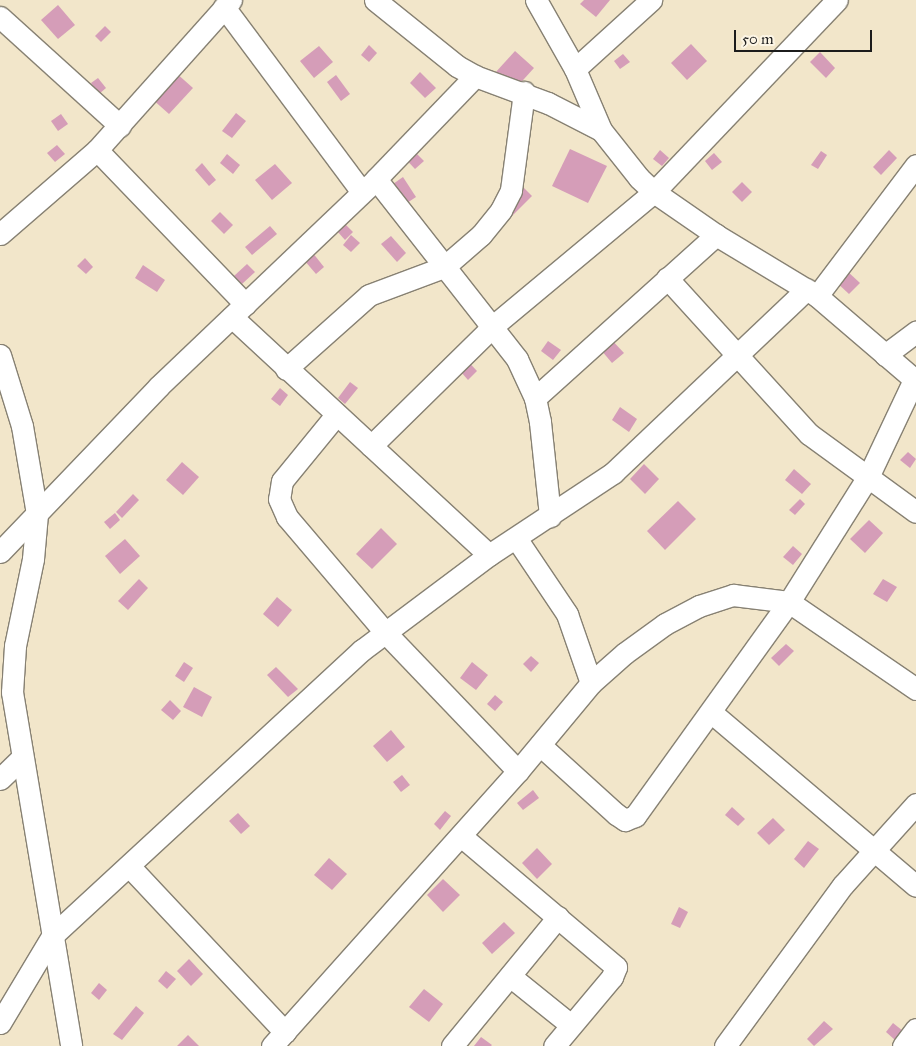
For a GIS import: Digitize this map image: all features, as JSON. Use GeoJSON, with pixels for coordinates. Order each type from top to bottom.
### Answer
{"type":"FeatureCollection","features":[{"type":"Feature","properties":{"kind":"street"},"geometry":{"type":"LineString","coordinates":[[375,0],[431,46],[475,76],[524,92],[601,130]]}},
{"type":"Feature","properties":{"kind":"street"},"geometry":{"type":"LineString","coordinates":[[536,0],[575,69],[601,130],[654,192],[716,235],[812,292],[915,380],[869,475],[789,602],[712,713],[635,816],[625,820],[540,745]]}},
{"type":"Feature","properties":{"kind":"street"},"geometry":{"type":"LineString","coordinates":[[575,69],[651,0]]}},
{"type":"Feature","properties":{"kind":"street"},"geometry":{"type":"LineString","coordinates":[[371,446],[493,326],[654,192],[837,0]]}},
{"type":"Feature","properties":{"kind":"street"},"geometry":{"type":"LineString","coordinates":[[0,234],[97,150],[228,4],[368,185],[444,267],[493,326],[517,359],[535,398],[550,516]]}},
{"type":"Feature","properties":{"kind":"street"},"geometry":{"type":"LineString","coordinates":[[0,17],[120,126]]}},
{"type":"Feature","properties":{"kind":"street"},"geometry":{"type":"LineString","coordinates":[[0,552],[127,418],[368,185],[475,76]]}},
{"type":"Feature","properties":{"kind":"street"},"geometry":{"type":"LineString","coordinates":[[286,369],[369,295],[444,267],[481,235],[501,210],[511,190],[524,92]]}},
{"type":"Feature","properties":{"kind":"street"},"geometry":{"type":"LineString","coordinates":[[97,150],[238,310],[286,369],[489,554]]}},
{"type":"Feature","properties":{"kind":"street"},"geometry":{"type":"LineString","coordinates":[[0,1023],[52,936],[384,631],[489,554],[550,516],[642,449],[738,358],[812,292],[916,165]]}},
{"type":"Feature","properties":{"kind":"street"},"geometry":{"type":"LineString","coordinates":[[535,398],[716,235]]}},
{"type":"Feature","properties":{"kind":"street"},"geometry":{"type":"LineString","coordinates":[[667,278],[809,434],[869,475],[916,512]]}},
{"type":"Feature","properties":{"kind":"street"},"geometry":{"type":"LineString","coordinates":[[884,355],[916,332]]}},
{"type":"Feature","properties":{"kind":"street"},"geometry":{"type":"LineString","coordinates":[[0,355],[22,426],[37,514],[33,559],[15,646],[12,692],[71,1046]]}},
{"type":"Feature","properties":{"kind":"street"},"geometry":{"type":"LineString","coordinates":[[336,415],[282,481],[279,499],[287,517],[384,631],[518,771]]}},
{"type":"Feature","properties":{"kind":"street"},"geometry":{"type":"LineString","coordinates":[[516,538],[567,614],[591,683]]}},
{"type":"Feature","properties":{"kind":"street"},"geometry":{"type":"LineString","coordinates":[[129,866],[279,1039],[518,771],[591,683],[624,653],[665,624],[699,606],[733,595],[789,602],[916,689]]}},
{"type":"Feature","properties":{"kind":"street"},"geometry":{"type":"LineString","coordinates":[[712,713],[874,848],[916,886]]}},
{"type":"Feature","properties":{"kind":"street"},"geometry":{"type":"LineString","coordinates":[[0,779],[22,758]]}},
{"type":"Feature","properties":{"kind":"street"},"geometry":{"type":"LineString","coordinates":[[725,1046],[874,848],[916,804]]}},
{"type":"Feature","properties":{"kind":"street"},"geometry":{"type":"LineString","coordinates":[[461,836],[616,967],[612,977],[554,1046]]}},
{"type":"Feature","properties":{"kind":"street"},"geometry":{"type":"LineString","coordinates":[[452,1046],[558,917]]}},
{"type":"Feature","properties":{"kind":"street"},"geometry":{"type":"LineString","coordinates":[[510,976],[571,1025]]}},
{"type":"Feature","properties":{"kind":"street"},"geometry":{"type":"LineString","coordinates":[[903,1046],[916,1029]]}},
{"type":"Feature","properties":{"kind":"building"},"geometry":{"type":"Polygon","coordinates":[[[584,0],[610,0],[596,17],[580,4],[584,0]]]}},
{"type":"Feature","properties":{"kind":"building"},"geometry":{"type":"Polygon","coordinates":[[[58,5],[75,25],[58,39],[41,20],[58,5]]]}},
{"type":"Feature","properties":{"kind":"building"},"geometry":{"type":"Polygon","coordinates":[[[105,26],[111,32],[101,42],[95,36],[105,26]]]}},
{"type":"Feature","properties":{"kind":"building"},"geometry":{"type":"Polygon","coordinates":[[[691,44],[707,61],[687,80],[671,63],[691,44]]]}},
{"type":"Feature","properties":{"kind":"building"},"geometry":{"type":"Polygon","coordinates":[[[369,45],[377,53],[369,62],[361,55],[369,45]]]}},
{"type":"Feature","properties":{"kind":"building"},"geometry":{"type":"Polygon","coordinates":[[[319,46],[333,62],[314,78],[300,61],[319,46]]]}},
{"type":"Feature","properties":{"kind":"building"},"geometry":{"type":"Polygon","coordinates":[[[515,51],[534,68],[514,90],[495,73],[515,51]]]}},
{"type":"Feature","properties":{"kind":"building"},"geometry":{"type":"Polygon","coordinates":[[[820,52],[835,68],[826,78],[810,62],[820,52]]]}},
{"type":"Feature","properties":{"kind":"building"},"geometry":{"type":"Polygon","coordinates":[[[623,54],[630,62],[620,69],[614,61],[623,54]]]}},
{"type":"Feature","properties":{"kind":"building"},"geometry":{"type":"Polygon","coordinates":[[[175,72],[193,88],[169,114],[151,98],[175,72]]]}},
{"type":"Feature","properties":{"kind":"building"},"geometry":{"type":"Polygon","coordinates":[[[420,72],[436,88],[425,98],[410,83],[420,72]]]}},
{"type":"Feature","properties":{"kind":"building"},"geometry":{"type":"Polygon","coordinates":[[[336,75],[350,94],[341,101],[327,82],[336,75]]]}},
{"type":"Feature","properties":{"kind":"building"},"geometry":{"type":"Polygon","coordinates":[[[98,78],[106,88],[99,94],[91,83],[98,78]]]}},
{"type":"Feature","properties":{"kind":"building"},"geometry":{"type":"Polygon","coordinates":[[[236,113],[246,121],[232,138],[222,131],[236,113]]]}},
{"type":"Feature","properties":{"kind":"building"},"geometry":{"type":"Polygon","coordinates":[[[61,114],[68,124],[58,131],[51,121],[61,114]]]}},
{"type":"Feature","properties":{"kind":"building"},"geometry":{"type":"Polygon","coordinates":[[[57,145],[65,154],[55,162],[47,153],[57,145]]]}},
{"type":"Feature","properties":{"kind":"building"},"geometry":{"type":"Polygon","coordinates":[[[409,146],[424,161],[415,169],[401,154],[409,146]]]}},
{"type":"Feature","properties":{"kind":"building"},"geometry":{"type":"Polygon","coordinates":[[[570,149],[607,166],[588,203],[552,186],[570,149]]]}},
{"type":"Feature","properties":{"kind":"building"},"geometry":{"type":"Polygon","coordinates":[[[660,150],[669,158],[662,166],[653,159],[660,150]]]}},
{"type":"Feature","properties":{"kind":"building"},"geometry":{"type":"Polygon","coordinates":[[[889,150],[897,158],[881,175],[873,167],[889,150]]]}},
{"type":"Feature","properties":{"kind":"building"},"geometry":{"type":"Polygon","coordinates":[[[821,151],[827,155],[818,169],[811,165],[821,151]]]}},
{"type":"Feature","properties":{"kind":"building"},"geometry":{"type":"Polygon","coordinates":[[[714,153],[722,162],[712,170],[705,161],[714,153]]]}},
{"type":"Feature","properties":{"kind":"building"},"geometry":{"type":"Polygon","coordinates":[[[227,154],[240,165],[233,174],[220,163],[227,154]]]}},
{"type":"Feature","properties":{"kind":"building"},"geometry":{"type":"Polygon","coordinates":[[[202,163],[216,180],[209,186],[195,170],[202,163]]]}},
{"type":"Feature","properties":{"kind":"building"},"geometry":{"type":"Polygon","coordinates":[[[275,164],[292,183],[272,200],[255,180],[275,164]]]}},
{"type":"Feature","properties":{"kind":"building"},"geometry":{"type":"Polygon","coordinates":[[[403,177],[416,197],[407,203],[393,184],[403,177]]]}},
{"type":"Feature","properties":{"kind":"building"},"geometry":{"type":"Polygon","coordinates":[[[742,182],[752,192],[742,202],[732,192],[742,182]]]}},
{"type":"Feature","properties":{"kind":"building"},"geometry":{"type":"Polygon","coordinates":[[[521,185],[532,196],[504,224],[493,213],[521,185]]]}},
{"type":"Feature","properties":{"kind":"building"},"geometry":{"type":"Polygon","coordinates":[[[220,212],[233,225],[224,234],[211,221],[220,212]]]}},
{"type":"Feature","properties":{"kind":"building"},"geometry":{"type":"Polygon","coordinates":[[[345,224],[353,232],[345,240],[337,231],[345,224]]]}},
{"type":"Feature","properties":{"kind":"building"},"geometry":{"type":"Polygon","coordinates":[[[270,226],[277,234],[252,255],[245,247],[270,226]]]}},
{"type":"Feature","properties":{"kind":"building"},"geometry":{"type":"Polygon","coordinates":[[[351,235],[360,243],[351,252],[343,245],[351,235]]]}},
{"type":"Feature","properties":{"kind":"building"},"geometry":{"type":"Polygon","coordinates":[[[391,236],[406,253],[397,262],[381,244],[391,236]]]}},
{"type":"Feature","properties":{"kind":"building"},"geometry":{"type":"Polygon","coordinates":[[[312,252],[324,267],[316,274],[304,260],[312,252]]]}},
{"type":"Feature","properties":{"kind":"building"},"geometry":{"type":"Polygon","coordinates":[[[85,258],[93,267],[86,274],[77,266],[85,258]]]}},
{"type":"Feature","properties":{"kind":"building"},"geometry":{"type":"Polygon","coordinates":[[[247,264],[255,272],[242,284],[234,276],[247,264]]]}},
{"type":"Feature","properties":{"kind":"building"},"geometry":{"type":"Polygon","coordinates":[[[143,265],[165,280],[157,292],[135,278],[143,265]]]}},
{"type":"Feature","properties":{"kind":"building"},"geometry":{"type":"Polygon","coordinates":[[[846,270],[860,283],[849,294],[835,281],[846,270]]]}},
{"type":"Feature","properties":{"kind":"building"},"geometry":{"type":"Polygon","coordinates":[[[607,335],[624,353],[612,363],[596,344],[607,335]]]}},
{"type":"Feature","properties":{"kind":"building"},"geometry":{"type":"Polygon","coordinates":[[[548,341],[561,350],[553,360],[541,351],[548,341]]]}},
{"type":"Feature","properties":{"kind":"building"},"geometry":{"type":"Polygon","coordinates":[[[462,355],[477,371],[468,380],[461,372],[462,355]]]}},
{"type":"Feature","properties":{"kind":"building"},"geometry":{"type":"Polygon","coordinates":[[[350,382],[358,388],[345,404],[338,398],[350,382]]]}},
{"type":"Feature","properties":{"kind":"building"},"geometry":{"type":"Polygon","coordinates":[[[280,388],[288,395],[280,406],[271,399],[280,388]]]}},
{"type":"Feature","properties":{"kind":"building"},"geometry":{"type":"Polygon","coordinates":[[[620,407],[637,419],[629,432],[612,420],[620,407]]]}},
{"type":"Feature","properties":{"kind":"building"},"geometry":{"type":"Polygon","coordinates":[[[908,452],[916,459],[910,468],[900,460],[908,452]]]}},
{"type":"Feature","properties":{"kind":"building"},"geometry":{"type":"Polygon","coordinates":[[[182,462],[199,477],[183,495],[166,480],[182,462]]]}},
{"type":"Feature","properties":{"kind":"building"},"geometry":{"type":"Polygon","coordinates":[[[644,464],[659,479],[645,494],[630,479],[644,464]]]}},
{"type":"Feature","properties":{"kind":"building"},"geometry":{"type":"Polygon","coordinates":[[[794,469],[811,484],[802,494],[785,480],[794,469]]]}},
{"type":"Feature","properties":{"kind":"building"},"geometry":{"type":"Polygon","coordinates":[[[133,494],[139,500],[122,518],[116,512],[133,494]]]}},
{"type":"Feature","properties":{"kind":"building"},"geometry":{"type":"Polygon","coordinates":[[[800,499],[805,504],[795,515],[789,510],[800,499]]]}},
{"type":"Feature","properties":{"kind":"building"},"geometry":{"type":"Polygon","coordinates":[[[678,501],[696,519],[665,550],[647,531],[678,501]]]}},
{"type":"Feature","properties":{"kind":"building"},"geometry":{"type":"Polygon","coordinates":[[[115,513],[120,520],[110,529],[104,522],[115,513]]]}},
{"type":"Feature","properties":{"kind":"building"},"geometry":{"type":"Polygon","coordinates":[[[869,520],[883,533],[865,553],[850,539],[869,520]]]}},
{"type":"Feature","properties":{"kind":"building"},"geometry":{"type":"Polygon","coordinates":[[[381,528],[397,544],[372,569],[356,554],[381,528]]]}},
{"type":"Feature","properties":{"kind":"building"},"geometry":{"type":"Polygon","coordinates":[[[125,539],[140,556],[120,574],[105,556],[125,539]]]}},
{"type":"Feature","properties":{"kind":"building"},"geometry":{"type":"Polygon","coordinates":[[[793,546],[802,554],[793,565],[783,557],[793,546]]]}},
{"type":"Feature","properties":{"kind":"building"},"geometry":{"type":"Polygon","coordinates":[[[139,579],[148,588],[128,610],[118,601],[139,579]]]}},
{"type":"Feature","properties":{"kind":"building"},"geometry":{"type":"Polygon","coordinates":[[[883,579],[897,587],[887,602],[873,594],[883,579]]]}},
{"type":"Feature","properties":{"kind":"building"},"geometry":{"type":"Polygon","coordinates":[[[277,597],[292,610],[278,627],[263,614],[277,597]]]}},
{"type":"Feature","properties":{"kind":"building"},"geometry":{"type":"Polygon","coordinates":[[[786,644],[794,651],[779,666],[771,658],[786,644]]]}},
{"type":"Feature","properties":{"kind":"building"},"geometry":{"type":"Polygon","coordinates":[[[531,656],[539,663],[531,672],[523,664],[531,656]]]}},
{"type":"Feature","properties":{"kind":"building"},"geometry":{"type":"Polygon","coordinates":[[[184,662],[193,668],[184,682],[175,676],[184,662]]]}},
{"type":"Feature","properties":{"kind":"building"},"geometry":{"type":"Polygon","coordinates":[[[472,662],[488,675],[476,690],[460,678],[472,662]]]}},
{"type":"Feature","properties":{"kind":"building"},"geometry":{"type":"Polygon","coordinates":[[[276,667],[298,689],[288,697],[267,675],[276,667]]]}},
{"type":"Feature","properties":{"kind":"building"},"geometry":{"type":"Polygon","coordinates":[[[194,687],[212,697],[202,717],[183,707],[194,687]]]}},
{"type":"Feature","properties":{"kind":"building"},"geometry":{"type":"Polygon","coordinates":[[[495,695],[503,702],[495,711],[487,704],[495,695]]]}},
{"type":"Feature","properties":{"kind":"building"},"geometry":{"type":"Polygon","coordinates":[[[170,700],[181,711],[173,720],[161,710],[170,700]]]}},
{"type":"Feature","properties":{"kind":"building"},"geometry":{"type":"Polygon","coordinates":[[[391,730],[405,747],[387,762],[373,746],[391,730]]]}},
{"type":"Feature","properties":{"kind":"building"},"geometry":{"type":"Polygon","coordinates":[[[402,775],[410,785],[401,792],[393,782],[402,775]]]}},
{"type":"Feature","properties":{"kind":"building"},"geometry":{"type":"Polygon","coordinates":[[[533,790],[539,798],[523,810],[517,803],[533,790]]]}},
{"type":"Feature","properties":{"kind":"building"},"geometry":{"type":"Polygon","coordinates":[[[732,807],[745,819],[738,826],[725,815],[732,807]]]}},
{"type":"Feature","properties":{"kind":"building"},"geometry":{"type":"Polygon","coordinates":[[[445,811],[451,816],[440,830],[434,824],[445,811]]]}},
{"type":"Feature","properties":{"kind":"building"},"geometry":{"type":"Polygon","coordinates":[[[238,813],[250,826],[241,834],[229,821],[238,813]]]}},
{"type":"Feature","properties":{"kind":"building"},"geometry":{"type":"Polygon","coordinates":[[[773,818],[785,830],[769,845],[757,833],[773,818]]]}},
{"type":"Feature","properties":{"kind":"building"},"geometry":{"type":"Polygon","coordinates":[[[808,841],[819,849],[804,868],[794,859],[808,841]]]}},
{"type":"Feature","properties":{"kind":"building"},"geometry":{"type":"Polygon","coordinates":[[[537,848],[552,864],[537,879],[522,863],[537,848]]]}},
{"type":"Feature","properties":{"kind":"building"},"geometry":{"type":"Polygon","coordinates":[[[329,858],[347,874],[332,890],[314,875],[329,858]]]}},
{"type":"Feature","properties":{"kind":"building"},"geometry":{"type":"Polygon","coordinates":[[[443,879],[460,895],[443,912],[427,895],[443,879]]]}},
{"type":"Feature","properties":{"kind":"building"},"geometry":{"type":"Polygon","coordinates":[[[679,907],[688,912],[680,928],[671,924],[679,907]]]}},
{"type":"Feature","properties":{"kind":"building"},"geometry":{"type":"Polygon","coordinates":[[[504,922],[515,933],[492,954],[482,943],[504,922]]]}},
{"type":"Feature","properties":{"kind":"building"},"geometry":{"type":"Polygon","coordinates":[[[189,959],[203,974],[191,986],[177,971],[189,959]]]}},
{"type":"Feature","properties":{"kind":"building"},"geometry":{"type":"Polygon","coordinates":[[[166,971],[176,979],[167,989],[158,981],[166,971]]]}},
{"type":"Feature","properties":{"kind":"building"},"geometry":{"type":"Polygon","coordinates":[[[99,983],[107,990],[99,1000],[91,993],[99,983]]]}},
{"type":"Feature","properties":{"kind":"building"},"geometry":{"type":"Polygon","coordinates":[[[424,989],[443,1004],[429,1022],[409,1007],[424,989]]]}},
{"type":"Feature","properties":{"kind":"building"},"geometry":{"type":"Polygon","coordinates":[[[136,1006],[144,1013],[122,1040],[113,1034],[136,1006]]]}},
{"type":"Feature","properties":{"kind":"building"},"geometry":{"type":"Polygon","coordinates":[[[824,1021],[833,1029],[814,1046],[807,1039],[824,1021]]]}},
{"type":"Feature","properties":{"kind":"building"},"geometry":{"type":"Polygon","coordinates":[[[893,1023],[903,1031],[895,1040],[886,1032],[893,1023]]]}},
{"type":"Feature","properties":{"kind":"building"},"geometry":{"type":"Polygon","coordinates":[[[188,1035],[199,1046],[177,1046],[188,1035]]]}},
{"type":"Feature","properties":{"kind":"building"},"geometry":{"type":"Polygon","coordinates":[[[481,1037],[492,1045],[474,1046],[481,1037]]]}}]}
